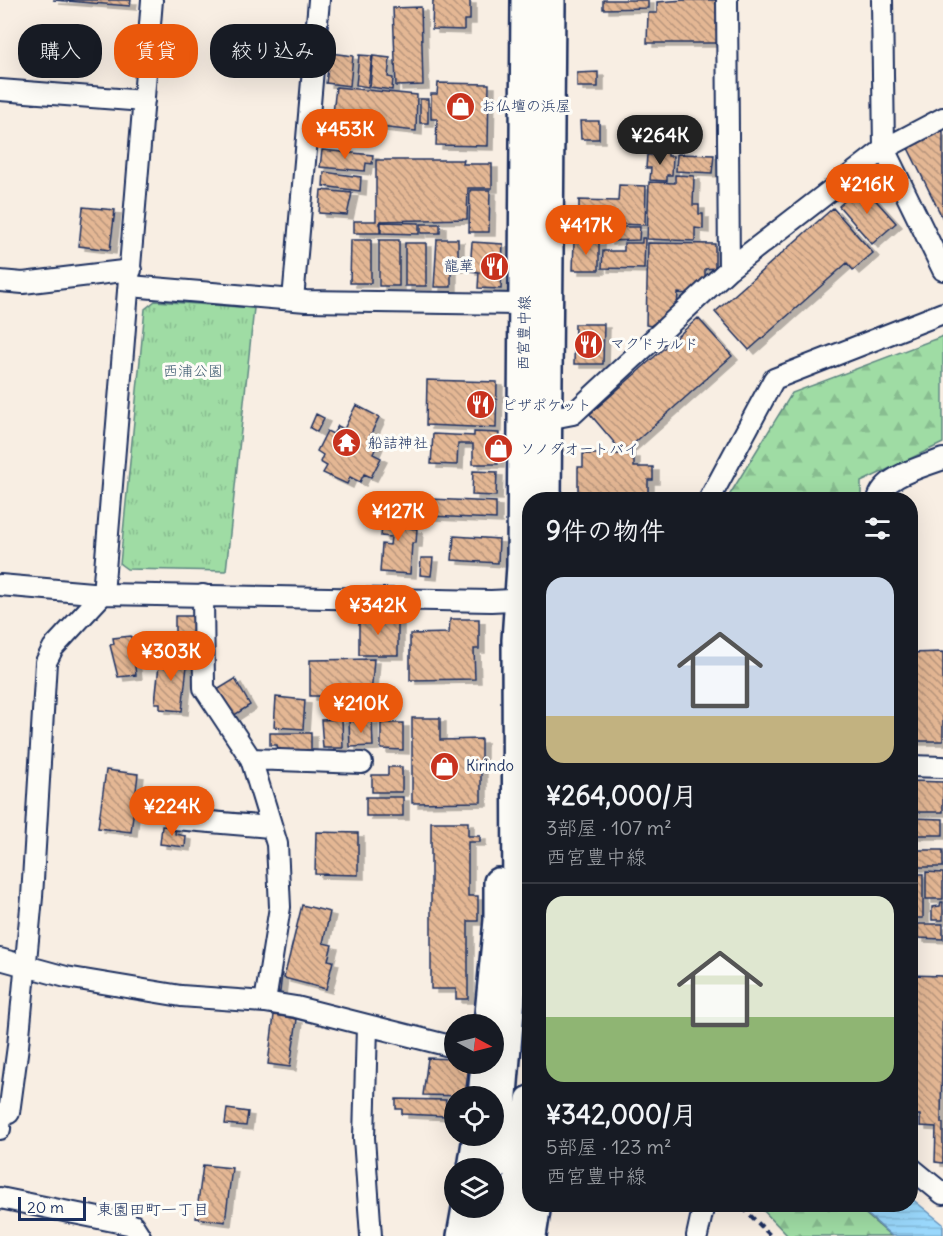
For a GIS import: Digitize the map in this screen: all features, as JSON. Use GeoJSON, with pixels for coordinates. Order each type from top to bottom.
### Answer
{"type":"FeatureCollection","features":[{"type":"Feature","properties":{"kind":"main road","name":"西宮豊中線"},"geometry":{"type":"LineString","coordinates":[[525,0],[525,492]]}},
{"type":"Feature","properties":{"kind":"main road","name":"西宮豊中線"},"geometry":{"type":"LineString","coordinates":[[548,492],[551,0]]}},
{"type":"Feature","properties":{"kind":"main road","name":"西宮豊中線"},"geometry":{"type":"LineString","coordinates":[[494,1158],[507,1052],[517,925],[516,640],[522,613]]}},
{"type":"Feature","properties":{"kind":"main road"},"geometry":{"type":"LineString","coordinates":[[489,1014],[498,920],[499,825],[516,777]]}},
{"type":"Feature","properties":{"kind":"main road"},"geometry":{"type":"LineString","coordinates":[[509,1236],[522,1152]]}},
{"type":"Feature","properties":{"kind":"main road"},"geometry":{"type":"LineString","coordinates":[[532,1236],[536,1212]]}},
{"type":"Feature","properties":{"kind":"main road"},"geometry":{"type":"LineString","coordinates":[[461,1236],[464,1218]]}},
{"type":"Feature","properties":{"kind":"main road"},"geometry":{"type":"LineString","coordinates":[[483,1236],[486,1218]]}},
{"type":"Feature","properties":{"kind":"street"},"geometry":{"type":"LineString","coordinates":[[0,1129],[1,1114],[9,1113],[26,967],[46,662],[53,648],[103,594],[153,0]]}},
{"type":"Feature","properties":{"kind":"street"},"geometry":{"type":"LineString","coordinates":[[293,300],[320,0]]}},
{"type":"Feature","properties":{"kind":"street"},"geometry":{"type":"LineString","coordinates":[[727,0],[729,269]]}},
{"type":"Feature","properties":{"kind":"street"},"geometry":{"type":"LineString","coordinates":[[882,0],[884,149],[943,270]]}},
{"type":"Feature","properties":{"kind":"street"},"geometry":{"type":"LineString","coordinates":[[0,90],[144,101]]}},
{"type":"Feature","properties":{"kind":"street"},"geometry":{"type":"LineString","coordinates":[[547,419],[573,414],[729,269],[884,149],[943,118]]}},
{"type":"Feature","properties":{"kind":"street"},"geometry":{"type":"LineString","coordinates":[[0,281],[23,283],[131,278],[293,300],[524,304]]}},
{"type":"Feature","properties":{"kind":"street"},"geometry":{"type":"LineString","coordinates":[[713,492],[774,379],[943,313]]}},
{"type":"Feature","properties":{"kind":"street"},"geometry":{"type":"LineString","coordinates":[[880,492],[890,482],[943,459]]}},
{"type":"Feature","properties":{"kind":"street"},"geometry":{"type":"LineString","coordinates":[[0,585],[103,594],[522,599]]}},
{"type":"Feature","properties":{"kind":"street"},"geometry":{"type":"LineString","coordinates":[[203,595],[204,688],[250,759],[277,844],[281,891],[265,1002]]}},
{"type":"Feature","properties":{"kind":"street"},"geometry":{"type":"LineString","coordinates":[[250,759],[362,764]]}},
{"type":"Feature","properties":{"kind":"street"},"geometry":{"type":"LineString","coordinates":[[918,766],[943,767]]}},
{"type":"Feature","properties":{"kind":"street"},"geometry":{"type":"LineString","coordinates":[[175,819],[270,827]]}},
{"type":"Feature","properties":{"kind":"street"},"geometry":{"type":"LineString","coordinates":[[0,959],[66,977],[181,996],[265,1002],[444,1045]]}},
{"type":"Feature","properties":{"kind":"street"},"geometry":{"type":"LineString","coordinates":[[367,1026],[364,1137],[371,1236]]}},
{"type":"Feature","properties":{"kind":"street"},"geometry":{"type":"LineString","coordinates":[[918,1174],[943,1194]]}},
{"type":"Feature","properties":{"kind":"street"},"geometry":{"type":"LineString","coordinates":[[0,1198],[133,1225],[140,1236]]}},
{"type":"Feature","properties":{"kind":"street"},"geometry":{"type":"LineString","coordinates":[[697,1236],[702,1212]]}},
{"type":"Feature","properties":{"kind":"path"},"geometry":{"type":"LineString","coordinates":[[747,1212],[771,1236]]}},
{"type":"Feature","properties":{"kind":"green space","name":"西浦公園"},"geometry":{"type":"Polygon","coordinates":[[[155,301],[254,308],[226,571],[127,569],[120,564],[145,309],[155,301]]]}},
{"type":"Feature","properties":{"kind":"green space"},"geometry":{"type":"Polygon","coordinates":[[[943,336],[943,443],[861,482],[861,492],[731,492],[792,393],[943,336]]]}},
{"type":"Feature","properties":{"kind":"green space"},"geometry":{"type":"Polygon","coordinates":[[[765,1212],[863,1212],[891,1236],[788,1236],[765,1212]]]}},
{"type":"Feature","properties":{"kind":"water"},"geometry":{"type":"Polygon","coordinates":[[[918,1204],[943,1224],[943,1236],[892,1236],[865,1212],[918,1212],[918,1204]]]}},
{"type":"Feature","properties":{"kind":"building"},"geometry":{"type":"Polygon","coordinates":[[[53,0],[131,0],[130,6],[53,0]]]}},
{"type":"Feature","properties":{"kind":"building"},"geometry":{"type":"Polygon","coordinates":[[[433,0],[470,0],[470,20],[464,20],[464,30],[432,29],[433,0]]]}},
{"type":"Feature","properties":{"kind":"building"},"geometry":{"type":"Polygon","coordinates":[[[603,0],[648,0],[648,8],[603,9],[603,0]]]}},
{"type":"Feature","properties":{"kind":"building"},"geometry":{"type":"Polygon","coordinates":[[[717,0],[717,43],[647,43],[648,13],[657,13],[657,2],[717,0]]]}},
{"type":"Feature","properties":{"kind":"building"},"geometry":{"type":"Polygon","coordinates":[[[421,7],[423,85],[396,86],[393,8],[421,7]]]}},
{"type":"Feature","properties":{"kind":"building"},"geometry":{"type":"Polygon","coordinates":[[[336,54],[353,56],[350,86],[326,83],[327,78],[336,78],[336,54]]]}},
{"type":"Feature","properties":{"kind":"building"},"geometry":{"type":"Polygon","coordinates":[[[359,55],[372,56],[368,87],[356,85],[359,55]]]}},
{"type":"Feature","properties":{"kind":"building"},"geometry":{"type":"Polygon","coordinates":[[[373,56],[390,58],[388,77],[393,78],[392,90],[370,87],[373,56]]]}},
{"type":"Feature","properties":{"kind":"building"},"geometry":{"type":"Polygon","coordinates":[[[598,72],[598,87],[577,87],[577,73],[598,72]]]}},
{"type":"Feature","properties":{"kind":"building","name":"お仏壇の浜屋"},"geometry":{"type":"Polygon","coordinates":[[[438,83],[489,84],[488,146],[436,145],[437,119],[431,119],[431,94],[437,94],[438,83]]]}},
{"type":"Feature","properties":{"kind":"building"},"geometry":{"type":"Polygon","coordinates":[[[336,87],[417,95],[416,131],[332,122],[336,87]]]}},
{"type":"Feature","properties":{"kind":"building"},"geometry":{"type":"Polygon","coordinates":[[[420,99],[428,99],[428,123],[420,123],[420,99]]]}},
{"type":"Feature","properties":{"kind":"building"},"geometry":{"type":"Polygon","coordinates":[[[580,121],[599,121],[599,139],[581,139],[580,121]]]}},
{"type":"Feature","properties":{"kind":"building"},"geometry":{"type":"Polygon","coordinates":[[[943,130],[943,219],[908,148],[943,130]]]}},
{"type":"Feature","properties":{"kind":"building"},"geometry":{"type":"Polygon","coordinates":[[[322,150],[373,155],[372,164],[366,163],[365,171],[320,167],[322,150]]]}},
{"type":"Feature","properties":{"kind":"building"},"geometry":{"type":"Polygon","coordinates":[[[656,152],[668,152],[668,156],[673,156],[672,175],[667,175],[667,181],[650,180],[651,168],[646,168],[647,155],[656,155],[656,152]]]}},
{"type":"Feature","properties":{"kind":"building"},"geometry":{"type":"Polygon","coordinates":[[[677,154],[714,155],[712,173],[676,171],[677,154]]]}},
{"type":"Feature","properties":{"kind":"building"},"geometry":{"type":"Polygon","coordinates":[[[376,160],[464,160],[463,164],[492,164],[492,188],[468,188],[467,219],[380,221],[380,233],[354,233],[354,221],[376,221],[376,160]]]}},
{"type":"Feature","properties":{"kind":"building"},"geometry":{"type":"Polygon","coordinates":[[[324,172],[361,177],[360,191],[323,186],[324,172]]]}},
{"type":"Feature","properties":{"kind":"building"},"geometry":{"type":"Polygon","coordinates":[[[675,175],[694,176],[693,205],[699,205],[699,214],[703,214],[703,229],[695,228],[695,241],[647,239],[649,182],[675,183],[675,175]]]}},
{"type":"Feature","properties":{"kind":"building"},"geometry":{"type":"Polygon","coordinates":[[[619,185],[646,186],[645,225],[618,224],[618,218],[579,217],[579,200],[618,201],[619,185]]]}},
{"type":"Feature","properties":{"kind":"building"},"geometry":{"type":"Polygon","coordinates":[[[862,185],[896,223],[872,244],[839,206],[862,185]]]}},
{"type":"Feature","properties":{"kind":"building"},"geometry":{"type":"Polygon","coordinates":[[[321,190],[352,193],[347,215],[319,213],[321,190]]]}},
{"type":"Feature","properties":{"kind":"building"},"geometry":{"type":"Polygon","coordinates":[[[470,190],[490,190],[489,232],[469,232],[470,190]]]}},
{"type":"Feature","properties":{"kind":"building"},"geometry":{"type":"Polygon","coordinates":[[[83,207],[115,210],[110,250],[79,246],[83,207]]]}},
{"type":"Feature","properties":{"kind":"building"},"geometry":{"type":"Polygon","coordinates":[[[833,208],[873,253],[853,270],[847,263],[749,350],[715,312],[833,208]]]}},
{"type":"Feature","properties":{"kind":"building"},"geometry":{"type":"Polygon","coordinates":[[[381,222],[419,223],[419,234],[381,233],[381,222]]]}},
{"type":"Feature","properties":{"kind":"building"},"geometry":{"type":"Polygon","coordinates":[[[421,224],[440,224],[440,233],[421,233],[421,224]]]}},
{"type":"Feature","properties":{"kind":"building"},"geometry":{"type":"Polygon","coordinates":[[[620,227],[640,227],[639,240],[607,241],[607,232],[620,232],[620,227]]]}},
{"type":"Feature","properties":{"kind":"building"},"geometry":{"type":"Polygon","coordinates":[[[642,238],[645,238],[644,269],[602,268],[603,251],[624,251],[624,243],[642,243],[642,238]]]}},
{"type":"Feature","properties":{"kind":"building"},"geometry":{"type":"Polygon","coordinates":[[[437,239],[458,239],[458,268],[451,268],[451,287],[434,287],[437,239]]]}},
{"type":"Feature","properties":{"kind":"building"},"geometry":{"type":"Polygon","coordinates":[[[351,240],[371,240],[371,283],[350,283],[351,240]]]}},
{"type":"Feature","properties":{"kind":"building"},"geometry":{"type":"Polygon","coordinates":[[[379,240],[399,240],[399,286],[379,286],[379,240]]]}},
{"type":"Feature","properties":{"kind":"building"},"geometry":{"type":"Polygon","coordinates":[[[574,241],[599,241],[599,270],[573,270],[574,241]]]}},
{"type":"Feature","properties":{"kind":"building"},"geometry":{"type":"Polygon","coordinates":[[[472,242],[503,244],[501,289],[478,288],[479,272],[470,271],[472,242]]]}},
{"type":"Feature","properties":{"kind":"building"},"geometry":{"type":"Polygon","coordinates":[[[405,243],[426,243],[426,286],[405,286],[405,243]]]}},
{"type":"Feature","properties":{"kind":"building"},"geometry":{"type":"Polygon","coordinates":[[[648,243],[715,244],[715,268],[705,269],[705,280],[689,294],[678,293],[677,308],[650,326],[646,325],[648,243]]]}},
{"type":"Feature","properties":{"kind":"building"},"geometry":{"type":"Polygon","coordinates":[[[698,318],[732,356],[623,453],[590,414],[698,318]]]}},
{"type":"Feature","properties":{"kind":"building","name":"マクドナルド"},"geometry":{"type":"Polygon","coordinates":[[[575,324],[604,324],[603,364],[574,364],[575,324]]]}},
{"type":"Feature","properties":{"kind":"building"},"geometry":{"type":"Polygon","coordinates":[[[427,380],[497,382],[496,428],[426,425],[427,380]]]}},
{"type":"Feature","properties":{"kind":"building","name":"船詰神社"},"geometry":{"type":"Polygon","coordinates":[[[356,405],[379,417],[368,440],[377,445],[373,454],[381,458],[371,477],[364,474],[360,482],[350,477],[347,484],[323,473],[327,466],[320,462],[323,455],[317,451],[327,431],[333,434],[338,426],[344,429],[356,405]]]}},
{"type":"Feature","properties":{"kind":"building"},"geometry":{"type":"Polygon","coordinates":[[[316,414],[324,418],[317,432],[310,428],[316,414]]]}},
{"type":"Feature","properties":{"kind":"building"},"geometry":{"type":"Polygon","coordinates":[[[474,432],[499,433],[498,464],[473,464],[473,444],[458,444],[457,465],[431,464],[433,434],[474,436],[474,432]]]}},
{"type":"Feature","properties":{"kind":"building"},"geometry":{"type":"Polygon","coordinates":[[[583,454],[634,454],[634,467],[653,467],[653,480],[648,480],[648,492],[578,492],[578,467],[583,467],[583,454]]]}},
{"type":"Feature","properties":{"kind":"building"},"geometry":{"type":"Polygon","coordinates":[[[473,471],[497,472],[496,496],[472,495],[473,471]]]}},
{"type":"Feature","properties":{"kind":"building"},"geometry":{"type":"Polygon","coordinates":[[[431,499],[496,502],[496,519],[430,516],[431,499]]]}},
{"type":"Feature","properties":{"kind":"building"},"geometry":{"type":"Polygon","coordinates":[[[393,504],[411,505],[410,528],[417,529],[416,543],[412,543],[410,574],[380,572],[382,544],[390,545],[391,537],[381,536],[382,526],[391,527],[393,504]]]}},
{"type":"Feature","properties":{"kind":"building"},"geometry":{"type":"Polygon","coordinates":[[[454,536],[499,539],[498,563],[452,560],[454,536]]]}},
{"type":"Feature","properties":{"kind":"building"},"geometry":{"type":"Polygon","coordinates":[[[421,558],[433,558],[431,576],[420,575],[421,558]]]}},
{"type":"Feature","properties":{"kind":"building"},"geometry":{"type":"Polygon","coordinates":[[[175,616],[193,616],[192,642],[175,642],[175,616]]]}},
{"type":"Feature","properties":{"kind":"building"},"geometry":{"type":"Polygon","coordinates":[[[359,617],[398,617],[398,655],[359,655],[359,617]]]}},
{"type":"Feature","properties":{"kind":"building"},"geometry":{"type":"Polygon","coordinates":[[[450,619],[479,619],[479,649],[474,649],[475,679],[410,680],[410,634],[449,633],[450,619]]]}},
{"type":"Feature","properties":{"kind":"building"},"geometry":{"type":"Polygon","coordinates":[[[131,636],[136,675],[118,677],[110,645],[114,644],[113,638],[131,636]]]}},
{"type":"Feature","properties":{"kind":"building"},"geometry":{"type":"Polygon","coordinates":[[[943,652],[943,741],[918,741],[918,653],[943,652]]]}},
{"type":"Feature","properties":{"kind":"building"},"geometry":{"type":"Polygon","coordinates":[[[160,655],[188,657],[182,711],[160,709],[160,703],[155,703],[160,655]]]}},
{"type":"Feature","properties":{"kind":"building"},"geometry":{"type":"Polygon","coordinates":[[[374,659],[371,696],[310,696],[310,660],[374,659]]]}},
{"type":"Feature","properties":{"kind":"building"},"geometry":{"type":"Polygon","coordinates":[[[235,679],[250,705],[233,716],[217,690],[235,679]]]}},
{"type":"Feature","properties":{"kind":"building"},"geometry":{"type":"Polygon","coordinates":[[[276,697],[305,700],[303,729],[274,727],[276,697]]]}},
{"type":"Feature","properties":{"kind":"building"},"geometry":{"type":"Polygon","coordinates":[[[412,718],[440,718],[440,740],[481,739],[481,802],[412,803],[412,718]]]}},
{"type":"Feature","properties":{"kind":"building"},"geometry":{"type":"Polygon","coordinates":[[[342,719],[343,748],[323,748],[321,720],[342,719]]]}},
{"type":"Feature","properties":{"kind":"building"},"geometry":{"type":"Polygon","coordinates":[[[372,720],[373,746],[350,747],[349,721],[372,720]]]}},
{"type":"Feature","properties":{"kind":"building"},"geometry":{"type":"Polygon","coordinates":[[[381,723],[403,723],[403,750],[381,749],[381,723]]]}},
{"type":"Feature","properties":{"kind":"building"},"geometry":{"type":"Polygon","coordinates":[[[270,733],[311,733],[311,750],[278,750],[277,745],[270,745],[270,733]]]}},
{"type":"Feature","properties":{"kind":"building"},"geometry":{"type":"Polygon","coordinates":[[[388,767],[402,767],[402,792],[372,792],[372,775],[388,775],[388,767]]]}},
{"type":"Feature","properties":{"kind":"building"},"geometry":{"type":"Polygon","coordinates":[[[106,770],[138,774],[131,832],[98,828],[106,770]]]}},
{"type":"Feature","properties":{"kind":"building"},"geometry":{"type":"Polygon","coordinates":[[[918,781],[943,782],[943,812],[918,812],[918,781]]]}},
{"type":"Feature","properties":{"kind":"building"},"geometry":{"type":"Polygon","coordinates":[[[366,797],[403,797],[403,816],[366,816],[366,797]]]}},
{"type":"Feature","properties":{"kind":"building"},"geometry":{"type":"Polygon","coordinates":[[[918,818],[943,819],[943,835],[918,835],[918,818]]]}},
{"type":"Feature","properties":{"kind":"building"},"geometry":{"type":"Polygon","coordinates":[[[431,822],[468,822],[468,836],[480,836],[480,842],[468,842],[468,896],[478,896],[478,921],[468,921],[468,999],[456,999],[456,989],[431,989],[431,822]]]}},
{"type":"Feature","properties":{"kind":"building"},"geometry":{"type":"Polygon","coordinates":[[[162,826],[176,827],[175,834],[186,836],[185,847],[160,844],[162,826]]]}},
{"type":"Feature","properties":{"kind":"building"},"geometry":{"type":"Polygon","coordinates":[[[316,832],[358,833],[358,875],[315,874],[316,832]]]}},
{"type":"Feature","properties":{"kind":"building"},"geometry":{"type":"Polygon","coordinates":[[[918,850],[943,850],[943,867],[918,867],[918,850]]]}},
{"type":"Feature","properties":{"kind":"building"},"geometry":{"type":"Polygon","coordinates":[[[926,872],[943,873],[943,899],[926,899],[926,872]]]}},
{"type":"Feature","properties":{"kind":"building"},"geometry":{"type":"Polygon","coordinates":[[[918,874],[923,874],[923,918],[918,918],[918,874]]]}},
{"type":"Feature","properties":{"kind":"building"},"geometry":{"type":"Polygon","coordinates":[[[943,902],[943,920],[932,920],[932,907],[940,906],[943,902]]]}},
{"type":"Feature","properties":{"kind":"building"},"geometry":{"type":"Polygon","coordinates":[[[302,905],[330,912],[323,943],[332,945],[328,960],[333,961],[326,989],[284,978],[302,905]]]}},
{"type":"Feature","properties":{"kind":"building"},"geometry":{"type":"Polygon","coordinates":[[[918,924],[943,924],[943,939],[918,938],[918,924]]]}},
{"type":"Feature","properties":{"kind":"building"},"geometry":{"type":"Polygon","coordinates":[[[275,973],[282,974],[280,992],[273,991],[275,973]]]}},
{"type":"Feature","properties":{"kind":"building"},"geometry":{"type":"Polygon","coordinates":[[[918,975],[943,976],[941,1123],[943,1123],[943,1163],[935,1162],[936,1127],[920,1126],[920,1115],[918,1115],[918,975]]]}},
{"type":"Feature","properties":{"kind":"building"},"geometry":{"type":"Polygon","coordinates":[[[274,1015],[297,1019],[290,1067],[268,1064],[274,1015]]]}},
{"type":"Feature","properties":{"kind":"building"},"geometry":{"type":"Polygon","coordinates":[[[428,1058],[444,1059],[444,1074],[468,1074],[466,1086],[444,1086],[444,1096],[423,1095],[428,1058]]]}},
{"type":"Feature","properties":{"kind":"building"},"geometry":{"type":"Polygon","coordinates":[[[396,1099],[444,1100],[444,1116],[402,1114],[402,1109],[396,1109],[396,1099]]]}},
{"type":"Feature","properties":{"kind":"building"},"geometry":{"type":"Polygon","coordinates":[[[227,1109],[248,1112],[246,1126],[225,1124],[227,1109]]]}},
{"type":"Feature","properties":{"kind":"building"},"geometry":{"type":"Polygon","coordinates":[[[203,1165],[232,1168],[225,1222],[196,1218],[203,1165]]]}},
{"type":"Feature","properties":{"kind":"place","name":"お仏壇の浜屋"},"geometry":{"type":"Point","coordinates":[460,106]}},
{"type":"Feature","properties":{"kind":"place","name":"龍華"},"geometry":{"type":"Point","coordinates":[495,266]}},
{"type":"Feature","properties":{"kind":"place","name":"マクドナルド"},"geometry":{"type":"Point","coordinates":[589,344]}},
{"type":"Feature","properties":{"kind":"place","name":"ピザポケット"},"geometry":{"type":"Point","coordinates":[481,405]}},
{"type":"Feature","properties":{"kind":"place","name":"船詰神社"},"geometry":{"type":"Point","coordinates":[347,443]}},
{"type":"Feature","properties":{"kind":"place","name":"ソノダオートバイ"},"geometry":{"type":"Point","coordinates":[499,449]}},
{"type":"Feature","properties":{"kind":"place","name":"Kirindo"},"geometry":{"type":"Point","coordinates":[445,766]}},
{"type":"Feature","properties":{"kind":"district","name":"東園田町一丁目"},"geometry":{"type":"Point","coordinates":[153,1209]}}]}
